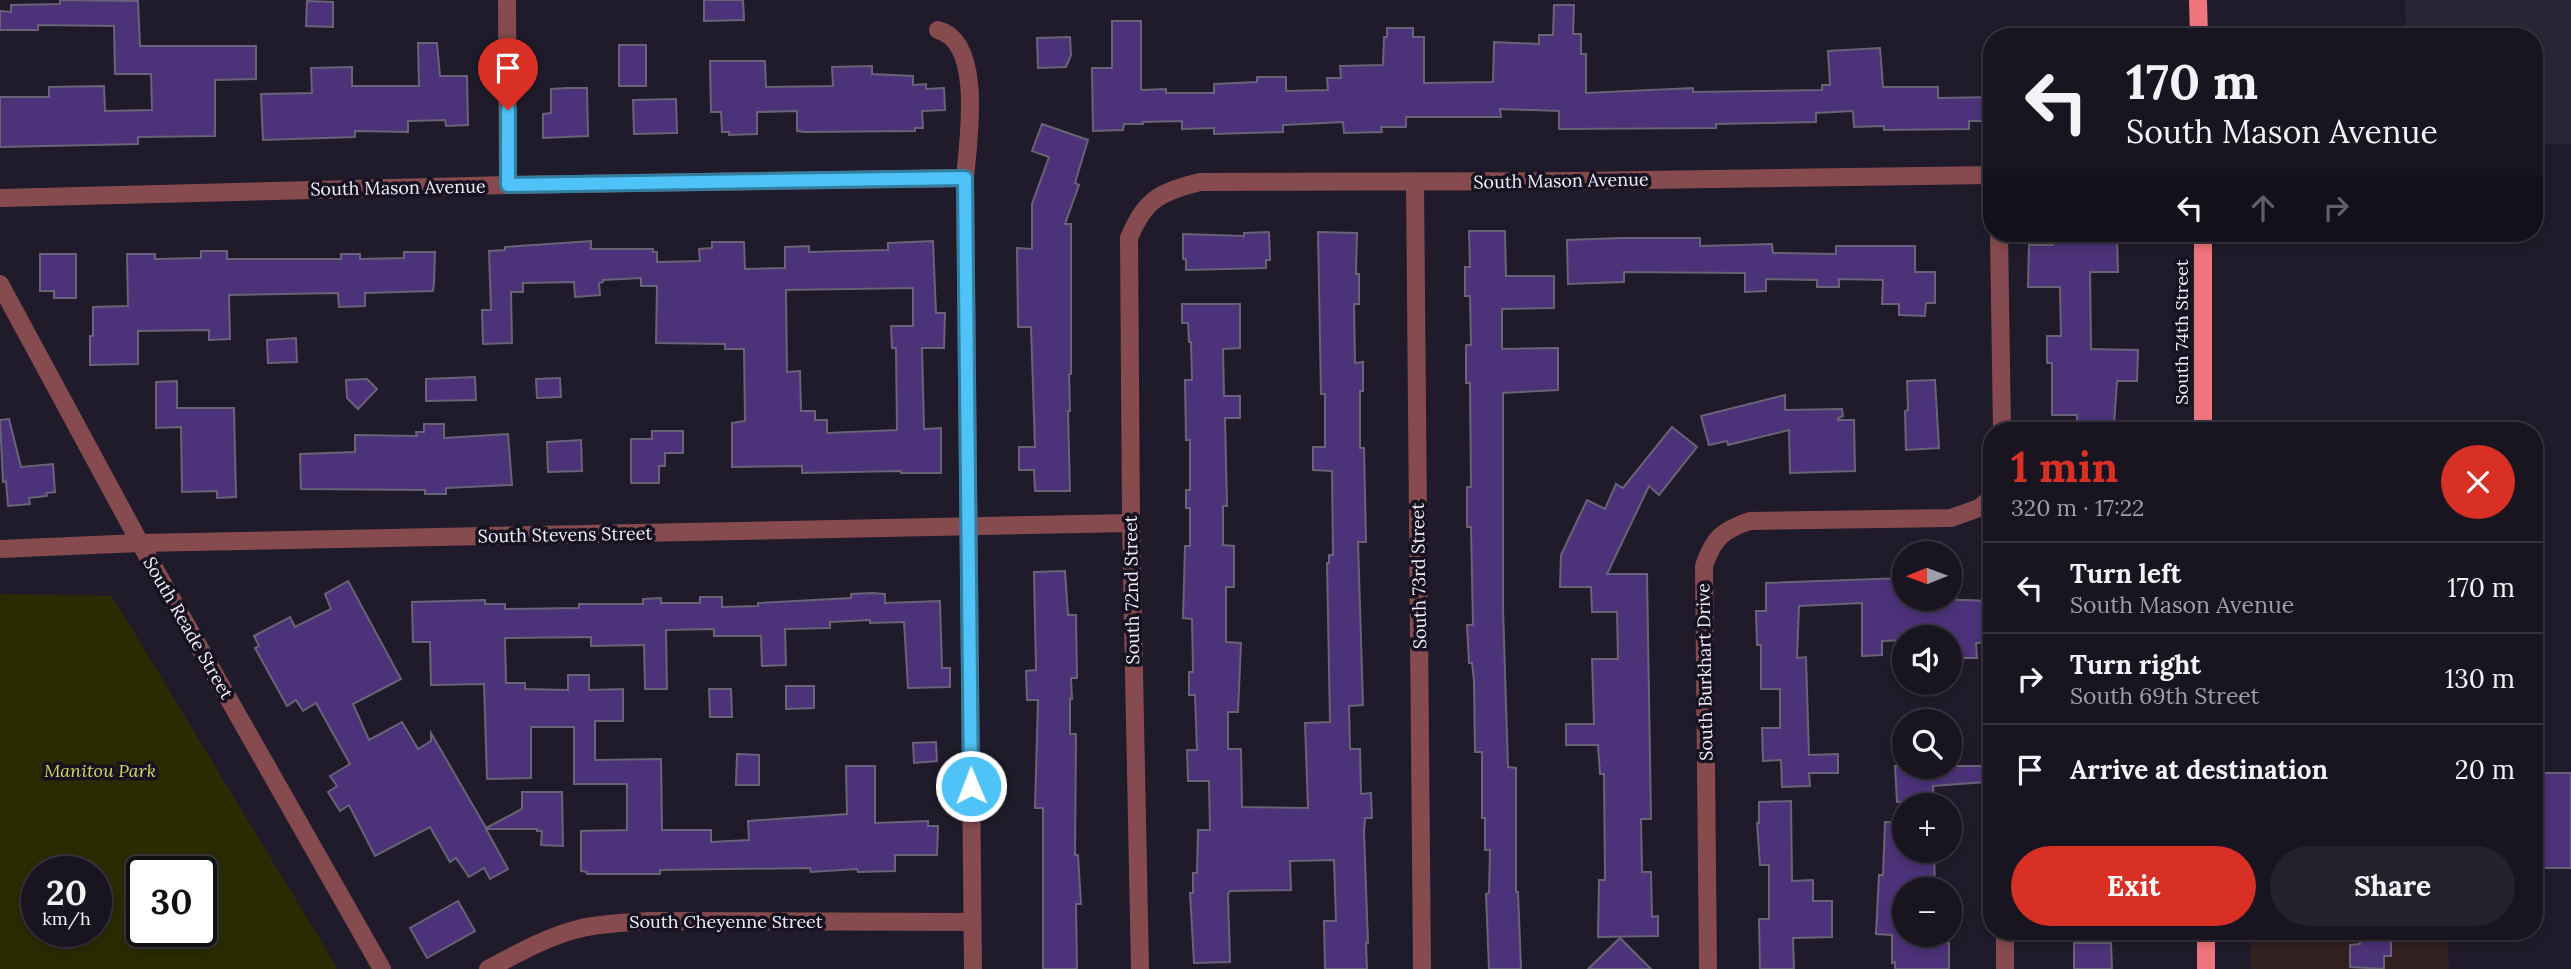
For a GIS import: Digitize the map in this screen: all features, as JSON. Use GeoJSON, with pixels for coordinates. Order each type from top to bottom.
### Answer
{"type":"FeatureCollection","features":[{"type":"Feature","properties":{"kind":"main road"},"geometry":{"type":"LineString","coordinates":[[2198,0],[2199,28]]}},
{"type":"Feature","properties":{"kind":"main road","name":"South 74th Street"},"geometry":{"type":"LineString","coordinates":[[2203,242],[2203,422]]}},
{"type":"Feature","properties":{"kind":"main road"},"geometry":{"type":"LineString","coordinates":[[2206,940],[2206,969]]}},
{"type":"Feature","properties":{"kind":"street"},"geometry":{"type":"LineString","coordinates":[[507,0],[508,185]]}},
{"type":"Feature","properties":{"kind":"street"},"geometry":{"type":"LineString","coordinates":[[938,30],[948,33],[957,44],[970,78],[971,104],[965,178],[973,969]]}},
{"type":"Feature","properties":{"kind":"street","name":"South Mason Avenue"},"geometry":{"type":"LineString","coordinates":[[1139,213],[1163,194],[1200,182],[1983,175]]}},
{"type":"Feature","properties":{"kind":"street","name":"South Mason Avenue"},"geometry":{"type":"LineString","coordinates":[[0,198],[508,185],[965,178]]}},
{"type":"Feature","properties":{"kind":"street","name":"South 73rd Street"},"geometry":{"type":"LineString","coordinates":[[1415,182],[1422,969]]}},
{"type":"Feature","properties":{"kind":"street","name":"South 72nd Street"},"geometry":{"type":"LineString","coordinates":[[1139,213],[1129,238],[1131,523],[1140,969]]}},
{"type":"Feature","properties":{"kind":"street"},"geometry":{"type":"LineString","coordinates":[[1999,242],[2001,422]]}},
{"type":"Feature","properties":{"kind":"street","name":"South Reade Street"},"geometry":{"type":"LineString","coordinates":[[0,284],[140,542],[382,969]]}},
{"type":"Feature","properties":{"kind":"street","name":"South Burkhart Drive"},"geometry":{"type":"LineString","coordinates":[[1708,969],[1704,566],[1711,546],[1731,527],[1750,521],[1951,518],[1983,505]]}},
{"type":"Feature","properties":{"kind":"street","name":"South Stevens Street"},"geometry":{"type":"LineString","coordinates":[[0,549],[140,542],[1131,523]]}},
{"type":"Feature","properties":{"kind":"street","name":"South Cheyenne Street"},"geometry":{"type":"LineString","coordinates":[[488,969],[552,937],[604,924],[663,921],[972,922]]}},
{"type":"Feature","properties":{"kind":"street"},"geometry":{"type":"LineString","coordinates":[[2005,940],[2005,969]]}},
{"type":"Feature","properties":{"kind":"shaded area"},"geometry":{"type":"Polygon","coordinates":[[[2405,0],[2571,0],[2571,144],[2543,145],[2543,28],[2406,28],[2405,0]]]}},
{"type":"Feature","properties":{"kind":"shaded area"},"geometry":{"type":"Polygon","coordinates":[[[2250,940],[2448,940],[2449,969],[2251,969],[2250,940]]]}},
{"type":"Feature","properties":{"kind":"green space","name":"Manitou Park"},"geometry":{"type":"Polygon","coordinates":[[[0,594],[112,596],[338,969],[0,969],[0,594]]]}},
{"type":"Feature","properties":{"kind":"building"},"geometry":{"type":"Polygon","coordinates":[[[60,0],[138,1],[140,46],[256,46],[256,79],[215,80],[215,136],[138,137],[138,144],[0,147],[0,97],[49,97],[49,87],[104,86],[105,111],[152,110],[151,74],[115,74],[114,26],[38,25],[38,30],[0,30],[0,11],[11,12],[11,5],[60,4],[60,0]]]}},
{"type":"Feature","properties":{"kind":"building"},"geometry":{"type":"Polygon","coordinates":[[[704,0],[743,0],[744,20],[704,21],[704,0]]]}},
{"type":"Feature","properties":{"kind":"building"},"geometry":{"type":"Polygon","coordinates":[[[307,1],[333,2],[333,27],[306,26],[307,1]]]}},
{"type":"Feature","properties":{"kind":"building"},"geometry":{"type":"Polygon","coordinates":[[[1554,5],[1574,5],[1573,34],[1581,34],[1581,54],[1586,54],[1586,93],[1693,88],[1693,92],[1822,90],[1822,85],[1830,85],[1828,51],[1880,48],[1883,87],[1938,87],[1938,98],[1983,97],[1983,121],[1969,121],[1969,129],[1884,130],[1884,126],[1854,127],[1853,111],[1816,113],[1816,122],[1716,124],[1716,128],[1559,129],[1559,111],[1500,109],[1501,117],[1406,117],[1406,127],[1381,127],[1382,132],[1344,133],[1343,122],[1283,125],[1283,132],[1214,134],[1214,128],[1182,129],[1182,121],[1124,124],[1123,130],[1093,131],[1092,68],[1112,68],[1112,21],[1141,21],[1141,90],[1166,89],[1166,93],[1214,93],[1214,84],[1257,82],[1257,77],[1286,77],[1286,91],[1328,90],[1327,78],[1341,78],[1340,66],[1383,65],[1387,28],[1413,28],[1413,37],[1424,37],[1424,83],[1493,82],[1494,42],[1539,44],[1539,35],[1553,35],[1554,5]]]}},
{"type":"Feature","properties":{"kind":"building"},"geometry":{"type":"Polygon","coordinates":[[[1070,37],[1071,55],[1066,67],[1038,68],[1037,38],[1070,37]]]}},
{"type":"Feature","properties":{"kind":"building"},"geometry":{"type":"Polygon","coordinates":[[[418,43],[437,43],[440,76],[467,76],[468,125],[446,126],[445,120],[408,121],[408,132],[355,131],[355,137],[263,140],[261,94],[312,93],[311,68],[352,67],[352,86],[419,86],[418,43]]]}},
{"type":"Feature","properties":{"kind":"building"},"geometry":{"type":"Polygon","coordinates":[[[619,45],[646,45],[646,86],[619,86],[619,45]]]}},
{"type":"Feature","properties":{"kind":"building"},"geometry":{"type":"Polygon","coordinates":[[[710,61],[765,61],[766,87],[833,86],[832,67],[872,66],[872,74],[913,76],[913,85],[926,84],[926,89],[944,88],[945,110],[922,111],[923,128],[915,128],[915,131],[805,132],[797,131],[797,111],[757,112],[757,134],[729,135],[729,132],[722,132],[721,112],[711,112],[710,61]]]}},
{"type":"Feature","properties":{"kind":"building"},"geometry":{"type":"Polygon","coordinates":[[[587,88],[588,136],[543,138],[543,114],[551,113],[551,89],[587,88]]]}},
{"type":"Feature","properties":{"kind":"building"},"geometry":{"type":"Polygon","coordinates":[[[676,99],[677,133],[634,134],[633,100],[676,99]]]}},
{"type":"Feature","properties":{"kind":"building"},"geometry":{"type":"Polygon","coordinates":[[[1042,124],[1088,140],[1075,183],[1079,185],[1065,224],[1071,224],[1071,374],[1068,411],[1070,491],[1035,491],[1034,470],[1019,470],[1019,447],[1035,447],[1031,327],[1018,327],[1017,248],[1032,249],[1032,204],[1049,157],[1032,151],[1042,124]]]}},
{"type":"Feature","properties":{"kind":"building"},"geometry":{"type":"Polygon","coordinates":[[[1469,231],[1505,231],[1506,276],[1554,276],[1554,308],[1502,309],[1502,349],[1558,348],[1558,390],[1503,393],[1503,609],[1508,767],[1516,768],[1516,892],[1521,969],[1489,969],[1486,894],[1489,893],[1490,850],[1485,850],[1482,752],[1475,752],[1474,681],[1472,663],[1469,663],[1467,625],[1473,625],[1471,527],[1467,527],[1467,487],[1471,487],[1470,383],[1466,383],[1466,345],[1471,345],[1470,296],[1465,296],[1465,267],[1470,267],[1469,231]]]}},
{"type":"Feature","properties":{"kind":"building"},"geometry":{"type":"Polygon","coordinates":[[[1269,232],[1270,260],[1266,260],[1266,268],[1186,270],[1183,234],[1244,236],[1244,233],[1269,232]]]}},
{"type":"Feature","properties":{"kind":"building"},"geometry":{"type":"Polygon","coordinates":[[[1318,232],[1357,233],[1356,274],[1359,274],[1359,304],[1354,304],[1355,363],[1363,362],[1360,448],[1364,448],[1366,542],[1358,542],[1363,705],[1349,706],[1350,749],[1360,749],[1361,794],[1371,793],[1372,818],[1365,818],[1364,833],[1367,969],[1325,969],[1324,921],[1336,921],[1334,860],[1290,861],[1291,890],[1230,891],[1230,962],[1194,963],[1190,893],[1193,893],[1193,873],[1197,873],[1198,830],[1210,830],[1209,781],[1188,781],[1187,750],[1197,750],[1195,695],[1189,695],[1189,672],[1193,672],[1192,619],[1183,618],[1185,546],[1190,546],[1190,508],[1186,508],[1186,490],[1190,490],[1190,440],[1186,440],[1185,380],[1192,380],[1191,342],[1188,323],[1182,323],[1182,304],[1240,304],[1240,348],[1223,349],[1224,396],[1240,396],[1240,418],[1225,418],[1227,506],[1223,506],[1223,545],[1234,546],[1234,587],[1226,587],[1226,642],[1241,643],[1238,712],[1228,712],[1228,749],[1241,749],[1242,807],[1308,808],[1305,723],[1330,722],[1327,563],[1329,555],[1333,555],[1332,471],[1313,470],[1313,447],[1325,447],[1325,394],[1321,394],[1318,232]]]}},
{"type":"Feature","properties":{"kind":"building"},"geometry":{"type":"Polygon","coordinates":[[[1700,238],[1700,246],[1772,244],[1773,253],[1836,254],[1836,246],[1915,246],[1915,272],[1935,272],[1935,303],[1926,303],[1925,316],[1899,315],[1899,304],[1882,304],[1883,280],[1839,279],[1839,287],[1817,287],[1817,280],[1766,279],[1766,291],[1745,292],[1745,273],[1624,272],[1624,282],[1568,284],[1567,240],[1700,238]]]}},
{"type":"Feature","properties":{"kind":"building"},"geometry":{"type":"Polygon","coordinates":[[[591,241],[591,249],[653,249],[653,252],[657,252],[657,262],[700,261],[699,249],[712,248],[712,242],[744,242],[745,269],[785,268],[785,247],[809,246],[809,252],[888,250],[888,243],[933,241],[936,313],[945,313],[944,348],[922,348],[924,429],[941,428],[941,473],[802,473],[802,466],[732,467],[732,423],[745,421],[744,349],[725,349],[725,344],[656,343],[657,286],[641,286],[641,278],[603,280],[599,283],[600,295],[575,297],[574,282],[523,283],[523,292],[511,292],[512,343],[483,344],[482,310],[491,310],[489,251],[505,250],[505,247],[591,241]],[[913,288],[786,290],[787,372],[800,371],[801,411],[815,411],[815,420],[827,420],[827,433],[897,430],[896,348],[892,348],[891,326],[913,326],[913,288]]]}},
{"type":"Feature","properties":{"kind":"building"},"geometry":{"type":"Polygon","coordinates":[[[2053,242],[2117,242],[2118,272],[2090,272],[2091,349],[2138,350],[2137,381],[2117,381],[2114,422],[2077,422],[2077,415],[2052,415],[2052,363],[2047,363],[2047,336],[2061,336],[2060,287],[2028,287],[2029,245],[2053,245],[2053,242]]]}},
{"type":"Feature","properties":{"kind":"building"},"geometry":{"type":"Polygon","coordinates":[[[201,251],[227,251],[227,259],[341,259],[341,254],[360,254],[360,259],[404,258],[404,252],[435,252],[433,291],[365,293],[365,306],[339,307],[338,293],[229,295],[230,339],[209,340],[209,330],[138,331],[138,364],[90,365],[93,307],[128,306],[127,254],[155,254],[155,259],[201,258],[201,251]]]}},
{"type":"Feature","properties":{"kind":"building"},"geometry":{"type":"Polygon","coordinates":[[[40,254],[76,254],[76,298],[54,298],[54,291],[40,291],[40,254]]]}},
{"type":"Feature","properties":{"kind":"building"},"geometry":{"type":"Polygon","coordinates":[[[296,338],[297,362],[268,363],[267,340],[296,338]]]}},
{"type":"Feature","properties":{"kind":"building"},"geometry":{"type":"Polygon","coordinates":[[[475,377],[476,400],[426,401],[426,379],[475,377]]]}},
{"type":"Feature","properties":{"kind":"building"},"geometry":{"type":"Polygon","coordinates":[[[560,378],[561,397],[537,398],[536,379],[560,378]]]}},
{"type":"Feature","properties":{"kind":"building"},"geometry":{"type":"Polygon","coordinates":[[[367,379],[377,389],[358,409],[347,398],[346,380],[367,379]]]}},
{"type":"Feature","properties":{"kind":"building"},"geometry":{"type":"Polygon","coordinates":[[[1935,380],[1939,448],[1906,450],[1907,381],[1935,380]]]}},
{"type":"Feature","properties":{"kind":"building"},"geometry":{"type":"Polygon","coordinates":[[[177,381],[177,408],[234,408],[236,497],[217,498],[217,491],[182,492],[181,427],[156,428],[156,382],[177,381]]]}},
{"type":"Feature","properties":{"kind":"building"},"geometry":{"type":"Polygon","coordinates":[[[1785,395],[1785,410],[1842,409],[1843,416],[1838,420],[1854,420],[1855,471],[1790,473],[1789,430],[1728,445],[1727,441],[1709,445],[1701,416],[1785,395]]]}},
{"type":"Feature","properties":{"kind":"building"},"geometry":{"type":"Polygon","coordinates":[[[9,419],[21,467],[53,464],[55,492],[29,498],[30,504],[8,506],[6,481],[3,482],[0,420],[9,419]]]}},
{"type":"Feature","properties":{"kind":"building"},"geometry":{"type":"Polygon","coordinates":[[[424,424],[444,424],[444,438],[508,434],[512,485],[446,488],[446,494],[425,494],[425,490],[301,489],[300,454],[355,452],[355,435],[417,436],[416,432],[424,432],[424,424]]]}},
{"type":"Feature","properties":{"kind":"building"},"geometry":{"type":"Polygon","coordinates":[[[1672,427],[1697,447],[1659,495],[1649,486],[1607,574],[1647,574],[1651,819],[1641,819],[1642,872],[1651,872],[1652,917],[1658,916],[1658,936],[1598,937],[1599,880],[1605,880],[1604,774],[1600,774],[1598,745],[1566,745],[1566,724],[1594,724],[1592,659],[1618,659],[1617,612],[1592,612],[1591,587],[1560,587],[1561,555],[1587,500],[1605,509],[1616,484],[1623,488],[1672,427]]]}},
{"type":"Feature","properties":{"kind":"building"},"geometry":{"type":"Polygon","coordinates":[[[652,431],[683,431],[683,453],[665,453],[665,466],[659,466],[659,483],[631,483],[631,439],[652,439],[652,431]]]}},
{"type":"Feature","properties":{"kind":"building"},"geometry":{"type":"Polygon","coordinates":[[[581,440],[582,471],[548,472],[547,442],[581,440]]]}},
{"type":"Feature","properties":{"kind":"building"},"geometry":{"type":"Polygon","coordinates":[[[1065,571],[1068,615],[1076,615],[1077,678],[1071,678],[1070,734],[1076,734],[1075,855],[1078,855],[1081,904],[1076,904],[1077,969],[1043,969],[1043,808],[1035,808],[1038,700],[1027,700],[1026,671],[1036,670],[1034,572],[1065,571]]]}},
{"type":"Feature","properties":{"kind":"building"},"geometry":{"type":"Polygon","coordinates":[[[1892,578],[1892,611],[1962,611],[1962,600],[1983,601],[1983,643],[1976,643],[1977,658],[1962,658],[1962,625],[1892,625],[1892,641],[1882,641],[1882,655],[1862,656],[1862,603],[1799,606],[1797,658],[1806,657],[1809,755],[1838,754],[1838,773],[1809,773],[1810,786],[1782,787],[1781,760],[1763,761],[1762,728],[1780,728],[1780,689],[1761,689],[1761,645],[1757,645],[1756,611],[1766,611],[1766,583],[1892,578]]]}},
{"type":"Feature","properties":{"kind":"building"},"geometry":{"type":"Polygon","coordinates":[[[348,581],[401,679],[353,704],[369,740],[402,722],[418,749],[431,741],[431,733],[486,828],[522,809],[522,792],[562,792],[563,846],[541,845],[542,831],[537,829],[486,829],[508,869],[490,879],[484,868],[469,877],[456,858],[450,862],[430,827],[375,856],[349,805],[340,811],[328,792],[337,786],[330,776],[350,764],[316,703],[303,711],[296,700],[287,706],[255,648],[259,646],[254,636],[290,617],[295,627],[331,609],[325,594],[348,581]]]}},
{"type":"Feature","properties":{"kind":"building"},"geometry":{"type":"Polygon","coordinates":[[[851,594],[885,594],[885,603],[940,601],[942,668],[950,668],[950,687],[908,688],[904,622],[870,623],[870,620],[830,622],[830,628],[785,629],[786,665],[762,666],[761,636],[714,636],[714,629],[666,630],[667,689],[645,689],[644,645],[591,646],[591,637],[505,638],[506,683],[525,683],[525,689],[568,690],[568,675],[589,675],[589,690],[623,689],[623,721],[595,721],[595,760],[661,759],[662,830],[711,830],[711,842],[749,840],[748,821],[847,814],[846,766],[875,766],[875,823],[928,821],[928,826],[938,826],[937,855],[895,855],[895,871],[858,872],[857,869],[811,872],[810,868],[587,874],[581,871],[581,831],[627,830],[627,784],[574,784],[574,727],[531,727],[531,778],[487,779],[484,684],[431,685],[430,642],[413,642],[412,602],[485,600],[485,604],[505,604],[505,609],[579,608],[579,604],[643,604],[643,599],[661,598],[661,603],[700,603],[700,597],[722,597],[722,607],[851,598],[851,594]]]}},
{"type":"Feature","properties":{"kind":"building"},"geometry":{"type":"Polygon","coordinates":[[[786,686],[814,686],[814,708],[786,709],[786,686]]]}},
{"type":"Feature","properties":{"kind":"building"},"geometry":{"type":"Polygon","coordinates":[[[709,689],[731,689],[732,717],[710,717],[709,689]]]}},
{"type":"Feature","properties":{"kind":"building"},"geometry":{"type":"Polygon","coordinates":[[[936,742],[937,761],[914,763],[913,743],[936,742]]]}},
{"type":"Feature","properties":{"kind":"building"},"geometry":{"type":"Polygon","coordinates":[[[737,754],[759,755],[759,785],[736,785],[737,754]]]}},
{"type":"Feature","properties":{"kind":"building"},"geometry":{"type":"Polygon","coordinates":[[[1962,766],[1983,766],[1983,782],[1933,786],[1933,793],[1896,793],[1896,779],[1962,779],[1962,766]]]}},
{"type":"Feature","properties":{"kind":"building"},"geometry":{"type":"Polygon","coordinates":[[[2543,773],[2571,773],[2571,868],[2543,868],[2543,773]]]}},
{"type":"Feature","properties":{"kind":"building"},"geometry":{"type":"Polygon","coordinates":[[[1791,801],[1792,881],[1813,880],[1813,901],[1832,901],[1832,937],[1793,938],[1794,969],[1760,969],[1759,919],[1769,919],[1769,865],[1760,865],[1757,823],[1759,802],[1791,801]]]}},
{"type":"Feature","properties":{"kind":"building"},"geometry":{"type":"Polygon","coordinates":[[[1885,822],[1892,822],[1892,863],[1934,863],[1935,877],[1892,877],[1892,935],[1876,934],[1879,875],[1883,875],[1885,822]]]}},
{"type":"Feature","properties":{"kind":"building"},"geometry":{"type":"Polygon","coordinates":[[[458,901],[475,931],[427,958],[410,928],[458,901]]]}},
{"type":"Feature","properties":{"kind":"building"},"geometry":{"type":"Polygon","coordinates":[[[1620,938],[1651,969],[1588,969],[1620,938]]]}},
{"type":"Feature","properties":{"kind":"building"},"geometry":{"type":"Polygon","coordinates":[[[2360,940],[2391,940],[2391,956],[2384,956],[2384,969],[2350,967],[2350,945],[2360,944],[2360,940]]]}},
{"type":"Feature","properties":{"kind":"building"},"geometry":{"type":"Polygon","coordinates":[[[2074,943],[2111,943],[2112,969],[2074,969],[2074,943]]]}},
{"type":"Feature","properties":{"kind":"building"},"geometry":{"type":"Polygon","coordinates":[[[1892,947],[1949,947],[1949,969],[1895,969],[1895,962],[1892,963],[1892,947]]]}},
{"type":"Feature","properties":{"kind":"route"},"geometry":{"type":"LineString","coordinates":[[508,110],[508,185],[965,178],[971,786]]}}]}
